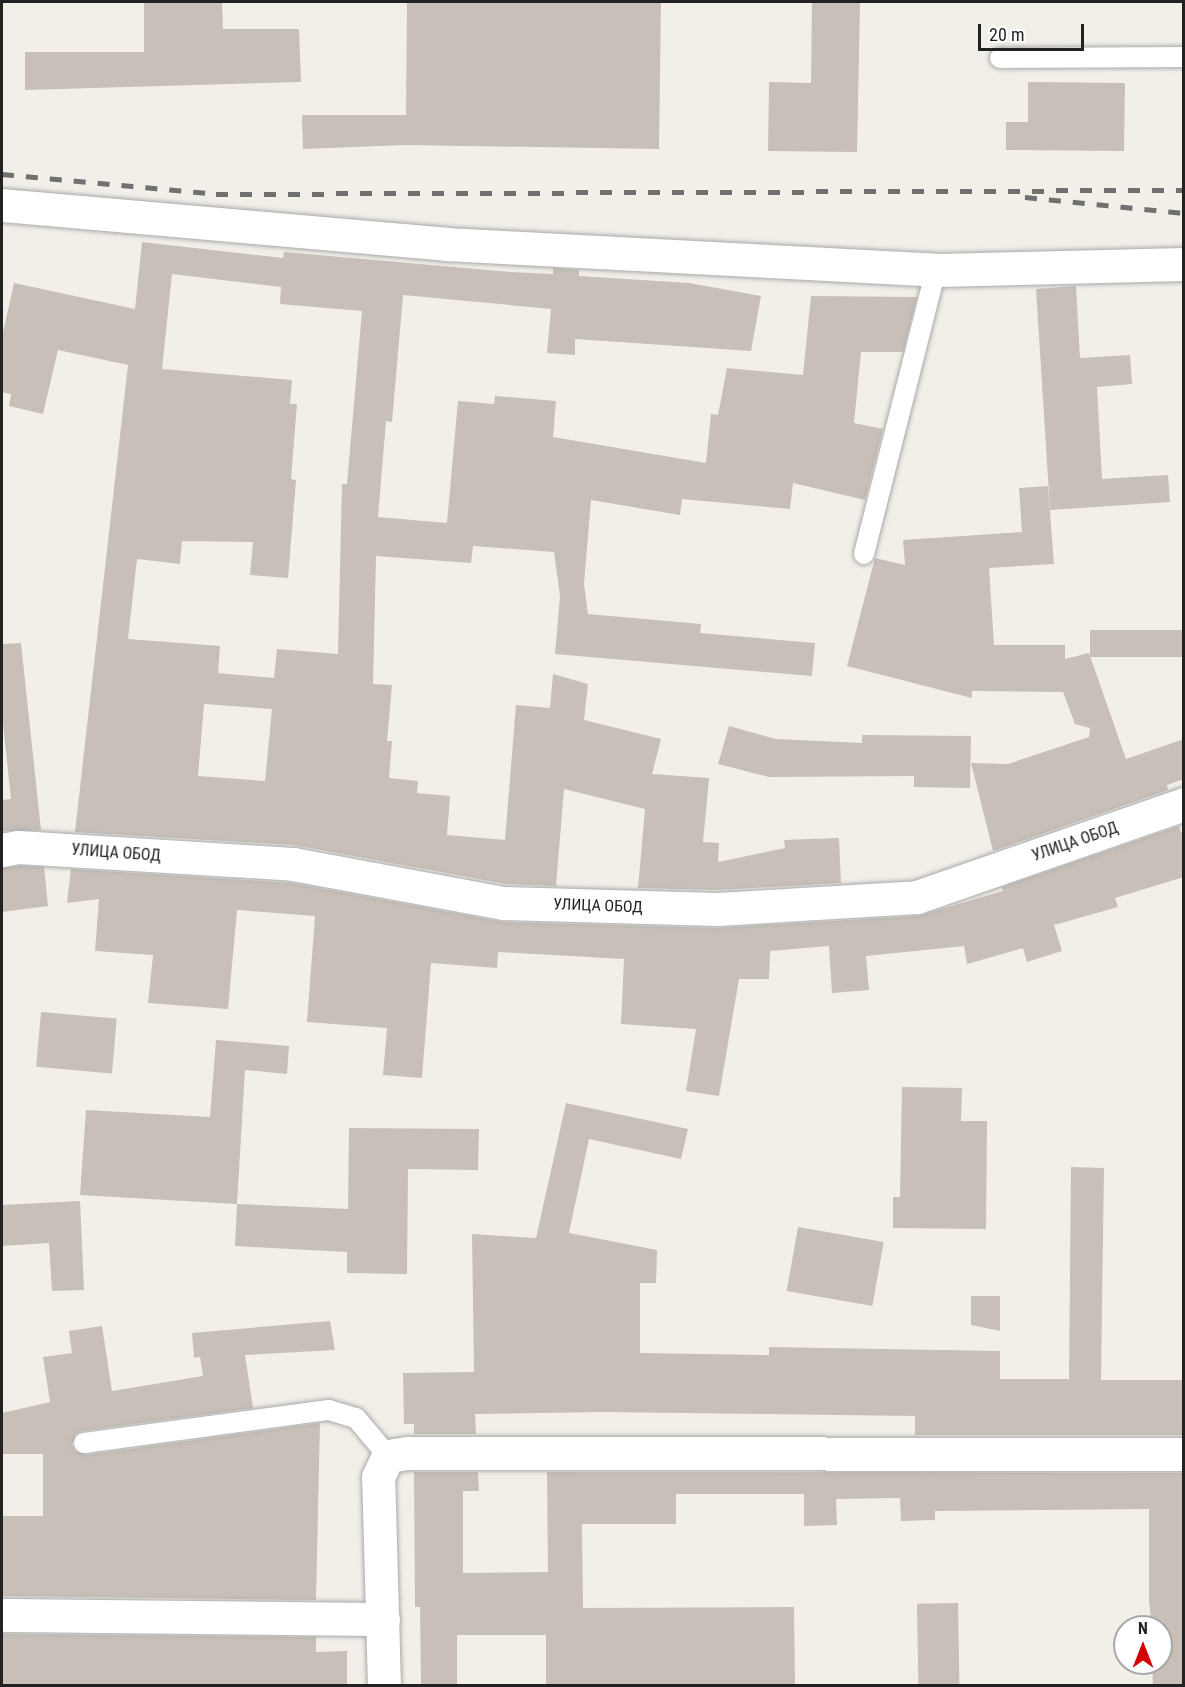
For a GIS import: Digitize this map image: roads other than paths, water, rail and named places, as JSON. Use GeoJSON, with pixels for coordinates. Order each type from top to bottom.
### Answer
{"type":"FeatureCollection","features":[{"type":"Feature","properties":{"kind":"street"},"geometry":{"type":"LineString","coordinates":[[2,205],[446,243],[936,270],[1184,264]]}},
{"type":"Feature","properties":{"kind":"street","name":"УЛИЦА ОБОД"},"geometry":{"type":"LineString","coordinates":[[2,849],[18,847],[292,864],[504,903],[717,909],[917,897],[1184,804]]}},
{"type":"Feature","properties":{"kind":"street"},"geometry":{"type":"LineString","coordinates":[[384,1686],[378,1477],[388,1456],[408,1453],[1184,1454]]}},
{"type":"Feature","properties":{"kind":"street"},"geometry":{"type":"LineString","coordinates":[[2,1616],[383,1618]]}},
{"type":"Feature","properties":{"kind":"lane"},"geometry":{"type":"LineString","coordinates":[[1000,58],[1184,57]]}},
{"type":"Feature","properties":{"kind":"lane"},"geometry":{"type":"LineString","coordinates":[[864,554],[936,270]]}},
{"type":"Feature","properties":{"kind":"lane"},"geometry":{"type":"LineString","coordinates":[[84,1443],[329,1410],[356,1418],[388,1456]]}},
{"type":"Feature","properties":{"kind":"railway"},"geometry":{"type":"LineString","coordinates":[[2,174],[216,194],[1184,190]]}},
{"type":"Feature","properties":{"kind":"railway"},"geometry":{"type":"LineString","coordinates":[[1025,197],[1184,213]]}}]}
